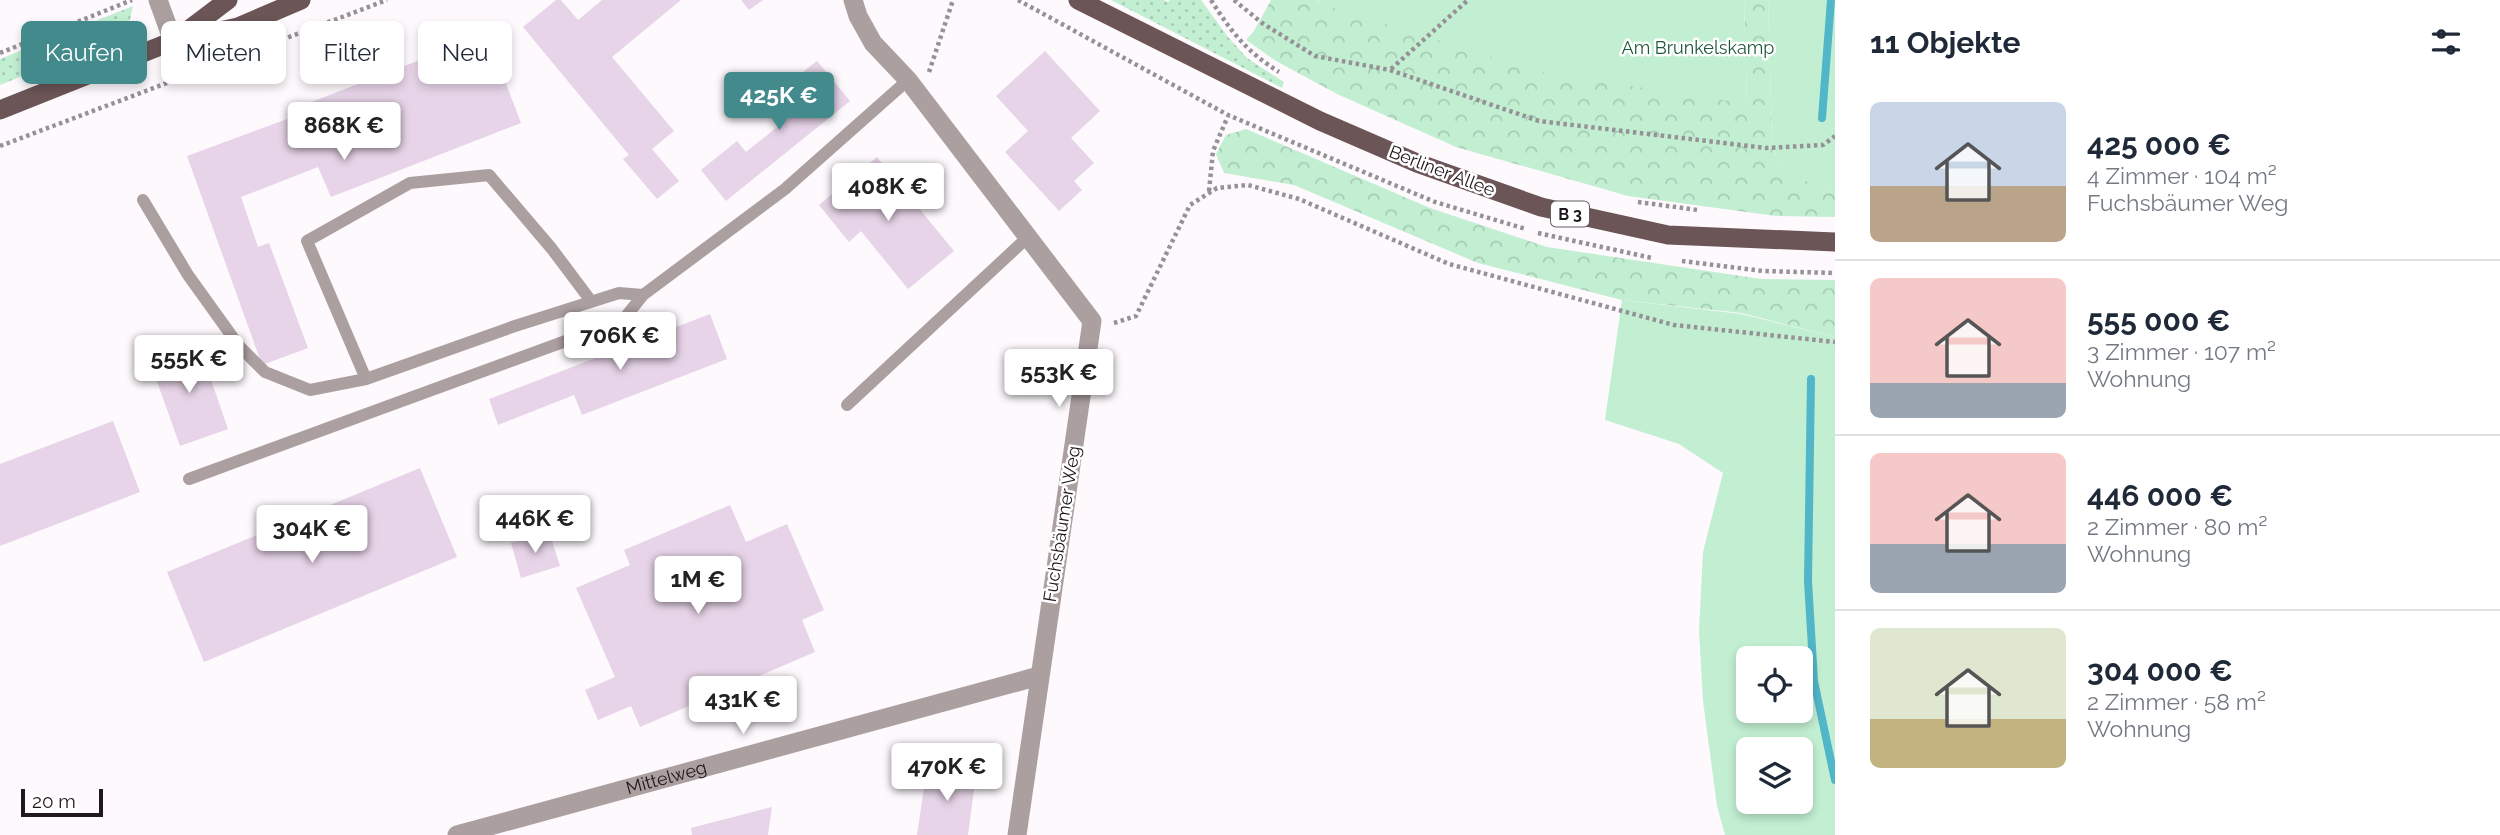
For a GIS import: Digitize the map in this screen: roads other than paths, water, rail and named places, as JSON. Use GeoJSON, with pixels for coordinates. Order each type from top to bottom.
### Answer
{"type":"FeatureCollection","features":[{"type":"Feature","properties":{"kind":"main road"},"geometry":{"type":"LineString","coordinates":[[200,21],[228,0]]}},
{"type":"Feature","properties":{"kind":"main road"},"geometry":{"type":"LineString","coordinates":[[252,21],[301,0]]}},
{"type":"Feature","properties":{"kind":"main road","name":"Berliner Allee"},"geometry":{"type":"LineString","coordinates":[[1078,0],[1320,121],[1417,163],[1541,207],[1668,234],[1835,242]]}},
{"type":"Feature","properties":{"kind":"main road"},"geometry":{"type":"LineString","coordinates":[[0,110],[161,46]]}},
{"type":"Feature","properties":{"kind":"street"},"geometry":{"type":"LineString","coordinates":[[158,0],[166,21]]}},
{"type":"Feature","properties":{"kind":"street"},"geometry":{"type":"LineString","coordinates":[[853,0],[858,16],[873,43],[908,80],[1028,237]]}},
{"type":"Feature","properties":{"kind":"street","name":"Fuchsbäumer Weg"},"geometry":{"type":"LineString","coordinates":[[1017,835],[1093,321],[1028,237]]}},
{"type":"Feature","properties":{"kind":"street","name":"Mittelweg"},"geometry":{"type":"LineString","coordinates":[[457,835],[1039,676]]}},
{"type":"Feature","properties":{"kind":"lane"},"geometry":{"type":"LineString","coordinates":[[189,479],[623,320],[643,295],[785,189],[908,80]]}},
{"type":"Feature","properties":{"kind":"lane"},"geometry":{"type":"LineString","coordinates":[[366,379],[307,241],[410,183],[489,175],[552,249],[591,301]]}},
{"type":"Feature","properties":{"kind":"lane"},"geometry":{"type":"LineString","coordinates":[[143,200],[188,275],[239,345],[265,372],[310,390],[366,379],[619,293],[643,295]]}},
{"type":"Feature","properties":{"kind":"lane"},"geometry":{"type":"LineString","coordinates":[[847,405],[1028,237]]}},
{"type":"Feature","properties":{"kind":"waterway"},"geometry":{"type":"LineString","coordinates":[[1822,118],[1831,0]]}},
{"type":"Feature","properties":{"kind":"waterway"},"geometry":{"type":"LineString","coordinates":[[1811,379],[1808,581],[1814,681],[1835,780]]}},
{"type":"Feature","properties":{"kind":"park label","name":"Am Brunkelskamp"},"geometry":{"type":"Point","coordinates":[1698,48]}}]}
